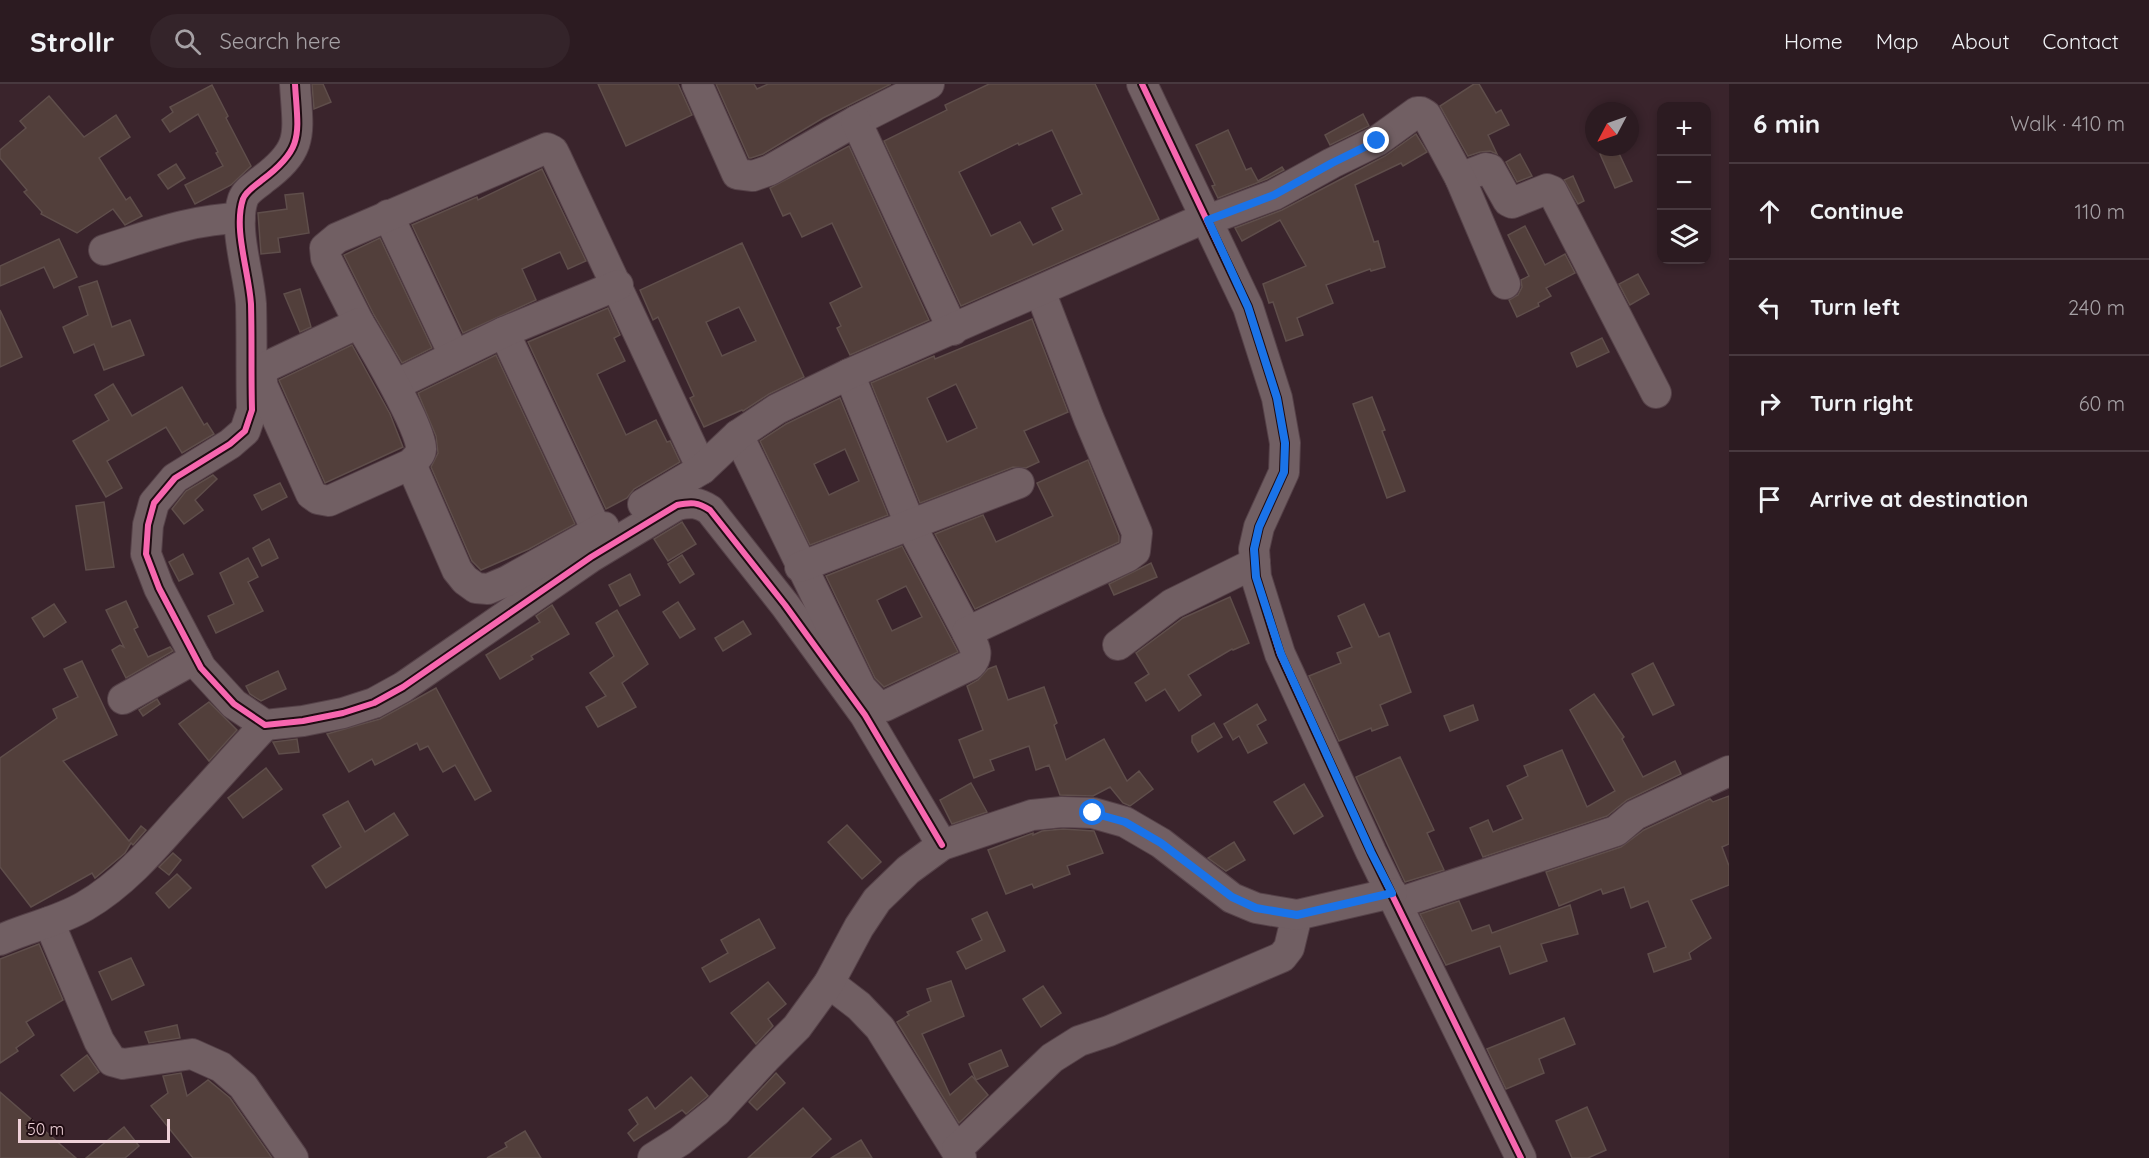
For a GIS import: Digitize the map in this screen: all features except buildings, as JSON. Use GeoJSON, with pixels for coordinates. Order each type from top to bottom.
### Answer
{"type":"FeatureCollection","features":[{"type":"Feature","properties":{"kind":"street"},"geometry":{"type":"LineString","coordinates":[[295,84],[297,132],[293,150],[282,166],[243,197],[240,218],[251,302],[252,410],[250,422],[230,444],[176,478],[154,502],[148,525],[146,554],[159,588],[201,668],[234,704],[265,725],[303,721],[343,713],[374,703],[404,687],[591,557],[677,505],[692,502],[701,504],[710,510],[785,605],[865,716],[942,845]]}},
{"type":"Feature","properties":{"kind":"street"},"geometry":{"type":"LineString","coordinates":[[697,84],[737,174],[753,176],[770,170],[910,88]]}},
{"type":"Feature","properties":{"kind":"street"},"geometry":{"type":"LineString","coordinates":[[1142,84],[1248,307],[1277,398],[1285,443],[1284,472],[1259,527],[1254,549],[1256,577],[1281,654],[1371,852],[1521,1158]]}},
{"type":"Feature","properties":{"kind":"street"},"geometry":{"type":"LineString","coordinates":[[411,464],[457,570],[476,588],[488,589],[507,581],[597,531],[702,469],[738,435],[777,409],[849,374],[1207,218],[1274,195],[1377,141],[1417,112],[1426,115],[1460,178],[1505,284]]}},
{"type":"Feature","properties":{"kind":"street"},"geometry":{"type":"LineString","coordinates":[[856,121],[953,330]]}},
{"type":"Feature","properties":{"kind":"street"},"geometry":{"type":"LineString","coordinates":[[359,323],[268,366],[261,378],[305,483],[311,494],[318,499],[329,501],[411,464],[419,455],[421,443],[395,385],[359,323],[326,258],[325,248],[337,238],[387,215],[547,148],[553,151],[618,285],[702,469]]}},
{"type":"Feature","properties":{"kind":"street"},"geometry":{"type":"LineString","coordinates":[[1460,178],[1486,168],[1490,169],[1508,201],[1512,203],[1547,189],[1555,194],[1656,393]]}},
{"type":"Feature","properties":{"kind":"street"},"geometry":{"type":"LineString","coordinates":[[387,215],[454,355]]}},
{"type":"Feature","properties":{"kind":"street"},"geometry":{"type":"LineString","coordinates":[[104,250],[187,224],[217,218],[240,218]]}},
{"type":"Feature","properties":{"kind":"street"},"geometry":{"type":"LineString","coordinates":[[395,385],[504,332],[618,285]]}},
{"type":"Feature","properties":{"kind":"street"},"geometry":{"type":"LineString","coordinates":[[967,632],[1127,557],[1135,550],[1137,532],[1089,419],[1040,291]]}},
{"type":"Feature","properties":{"kind":"street"},"geometry":{"type":"LineString","coordinates":[[504,332],[597,531]]}},
{"type":"Feature","properties":{"kind":"street"},"geometry":{"type":"LineString","coordinates":[[738,435],[800,567],[861,688],[876,704],[885,706],[970,665],[975,660],[976,652],[910,524],[849,374]]}},
{"type":"Feature","properties":{"kind":"street"},"geometry":{"type":"LineString","coordinates":[[800,567],[1018,483]]}},
{"type":"Feature","properties":{"kind":"street"},"geometry":{"type":"LineString","coordinates":[[1118,645],[1172,604],[1255,563]]}},
{"type":"Feature","properties":{"kind":"street"},"geometry":{"type":"LineString","coordinates":[[123,699],[196,658]]}},
{"type":"Feature","properties":{"kind":"street"},"geometry":{"type":"LineString","coordinates":[[0,940],[20,930],[49,922],[85,906],[126,875],[151,851],[265,725]]}},
{"type":"Feature","properties":{"kind":"street"},"geometry":{"type":"LineString","coordinates":[[653,1158],[680,1141],[717,1111],[797,1027],[830,983],[854,935],[877,900],[908,870],[942,845],[1032,815],[1062,812],[1093,813],[1125,822],[1161,843],[1232,897],[1256,908],[1297,915],[1395,898],[1616,831],[1635,815],[1729,771]]}},
{"type":"Feature","properties":{"kind":"street"},"geometry":{"type":"LineString","coordinates":[[830,983],[859,1006],[880,1028],[959,1153],[1052,1058],[1079,1041],[1109,1031],[1282,957],[1289,948],[1297,915]]}},
{"type":"Feature","properties":{"kind":"street"},"geometry":{"type":"LineString","coordinates":[[49,922],[99,1041],[112,1060],[123,1064],[192,1054],[221,1067],[243,1086],[293,1158]]}},
{"type":"Feature","properties":{"kind":"cycle path"},"geometry":{"type":"LineString","coordinates":[[295,84],[297,128],[292,149],[276,169],[246,194],[240,211],[241,237],[251,304],[252,410],[245,431],[230,444],[175,478],[154,503],[148,525],[146,554],[159,588],[201,668],[234,704],[265,725],[303,721],[343,713],[374,703],[403,687],[591,557],[677,505],[698,504],[710,510],[785,605],[865,715],[942,845]]}},
{"type":"Feature","properties":{"kind":"cycle path"},"geometry":{"type":"LineString","coordinates":[[1142,84],[1248,307],[1277,398],[1285,443],[1284,472],[1259,527],[1254,549],[1256,577],[1280,654],[1371,852],[1521,1158]]}},
{"type":"Feature","properties":{"kind":"route"},"geometry":{"type":"LineString","coordinates":[[1093,813],[1125,822],[1161,843],[1232,897],[1256,908],[1297,915],[1392,893],[1281,654],[1256,577],[1254,549],[1259,527],[1284,472],[1285,443],[1277,398],[1248,307],[1208,220],[1274,195],[1377,141]]}}]}
